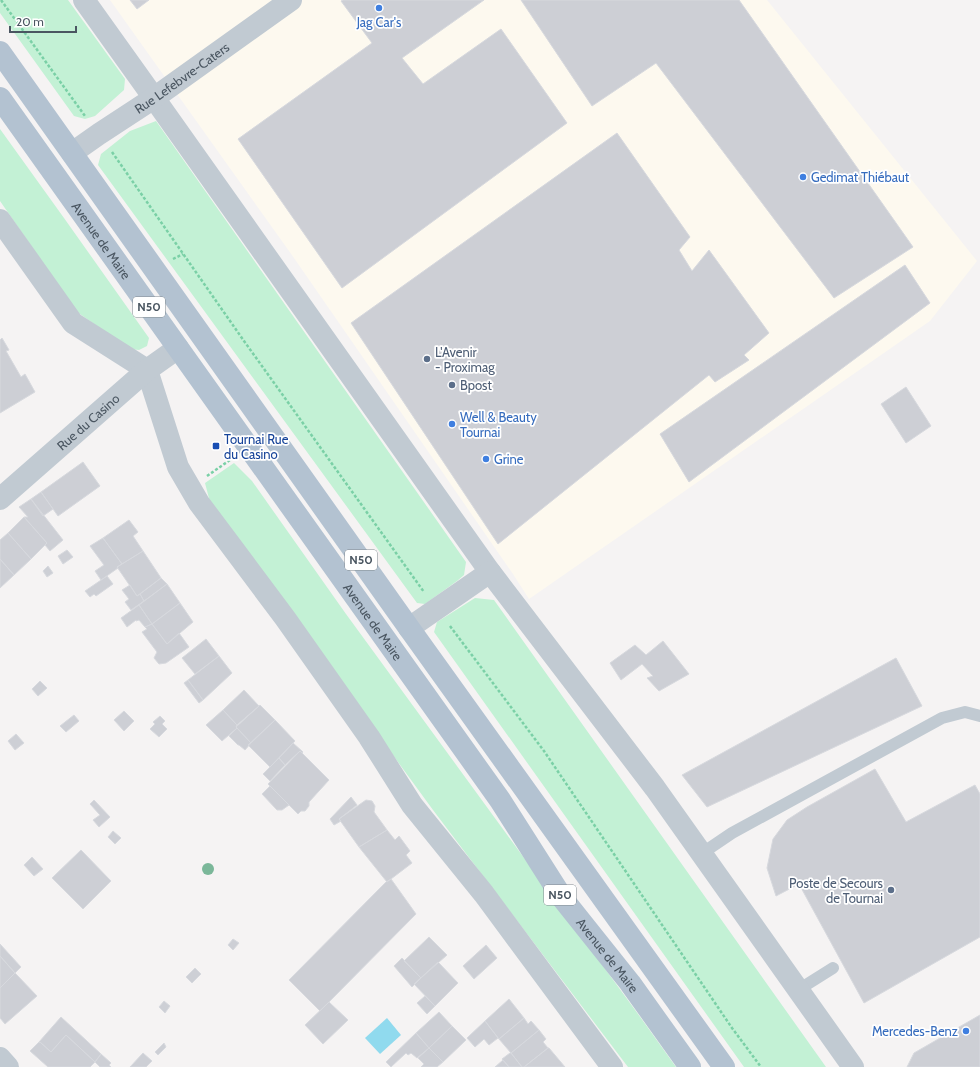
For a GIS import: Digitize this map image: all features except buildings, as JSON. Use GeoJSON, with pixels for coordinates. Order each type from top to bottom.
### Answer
{"type":"FeatureCollection","features":[{"type":"Feature","properties":{"kind":"main road","name":"Avenue de Maire"},"geometry":{"type":"LineString","coordinates":[[0,52],[409,628],[724,1067]]}},
{"type":"Feature","properties":{"kind":"main road","name":"Avenue de Maire"},"geometry":{"type":"LineString","coordinates":[[0,98],[500,800],[563,899],[630,983],[690,1067]]}},
{"type":"Feature","properties":{"kind":"street"},"geometry":{"type":"LineString","coordinates":[[84,0],[490,572],[655,788],[853,1067]]}},
{"type":"Feature","properties":{"kind":"street","name":"Rue Lefebvre-Caters"},"geometry":{"type":"LineString","coordinates":[[72,153],[154,98],[291,0]]}},
{"type":"Feature","properties":{"kind":"street"},"geometry":{"type":"LineString","coordinates":[[0,220],[73,323],[147,370],[178,467],[199,503],[285,618],[364,730],[412,805],[484,894],[612,1067]]}},
{"type":"Feature","properties":{"kind":"street","name":"Rue du Casino"},"geometry":{"type":"LineString","coordinates":[[0,500],[147,370],[178,348]]}},
{"type":"Feature","properties":{"kind":"street","name":"Avenue de Maire"},"geometry":{"type":"LineString","coordinates":[[409,628],[490,572]]}},
{"type":"Feature","properties":{"kind":"street"},"geometry":{"type":"LineString","coordinates":[[0,1058],[8,1067]]}},
{"type":"Feature","properties":{"kind":"lane"},"geometry":{"type":"LineString","coordinates":[[701,854],[732,833],[942,718],[965,712],[980,716]]}},
{"type":"Feature","properties":{"kind":"lane"},"geometry":{"type":"LineString","coordinates":[[798,990],[833,968]]}},
{"type":"Feature","properties":{"kind":"path"},"geometry":{"type":"LineString","coordinates":[[1,0],[99,134],[244,341],[436,608],[544,751],[760,1067]]}},
{"type":"Feature","properties":{"kind":"shaded area"},"geometry":{"type":"Polygon","coordinates":[[[110,0],[767,0],[977,261],[930,321],[529,599],[294,258],[110,0]]]}},
{"type":"Feature","properties":{"kind":"green space"},"geometry":{"type":"Polygon","coordinates":[[[0,0],[68,0],[125,79],[124,90],[95,116],[85,119],[74,116],[0,13],[0,0]]]}},
{"type":"Feature","properties":{"kind":"green space"},"geometry":{"type":"Polygon","coordinates":[[[156,121],[466,562],[464,575],[425,604],[417,603],[98,165],[101,154],[130,131],[156,121]]]}},
{"type":"Feature","properties":{"kind":"green space"},"geometry":{"type":"Polygon","coordinates":[[[0,129],[149,338],[147,346],[139,350],[130,349],[77,312],[0,201],[0,129]]]}},
{"type":"Feature","properties":{"kind":"green space"},"geometry":{"type":"Polygon","coordinates":[[[234,463],[252,481],[346,614],[676,1067],[628,1067],[433,810],[211,506],[205,483],[234,463]]]}},
{"type":"Feature","properties":{"kind":"green space"},"geometry":{"type":"Polygon","coordinates":[[[475,598],[494,600],[826,1067],[744,1067],[434,632],[437,622],[475,598]]]}},
{"type":"Feature","properties":{"kind":"water"},"geometry":{"type":"Polygon","coordinates":[[[387,1018],[401,1035],[380,1054],[365,1038],[387,1018]]]}},
{"type":"Feature","properties":{"kind":"place","name":"Jag Car's"},"geometry":{"type":"Point","coordinates":[379,8]}},
{"type":"Feature","properties":{"kind":"place","name":"Gedimat Thiébaut"},"geometry":{"type":"Point","coordinates":[803,177]}},
{"type":"Feature","properties":{"kind":"place","name":"L'Avenir - Proximag"},"geometry":{"type":"Point","coordinates":[427,359]}},
{"type":"Feature","properties":{"kind":"place","name":"Bpost"},"geometry":{"type":"Point","coordinates":[452,385]}},
{"type":"Feature","properties":{"kind":"place","name":"Well & Beauty Tournai"},"geometry":{"type":"Point","coordinates":[452,424]}},
{"type":"Feature","properties":{"kind":"place","name":"Tournai Rue du Casino"},"geometry":{"type":"Point","coordinates":[216,446]}},
{"type":"Feature","properties":{"kind":"place","name":"Grine"},"geometry":{"type":"Point","coordinates":[486,459]}},
{"type":"Feature","properties":{"kind":"place","name":"Poste de Secours de Tournai"},"geometry":{"type":"Point","coordinates":[891,890]}},
{"type":"Feature","properties":{"kind":"place","name":"Mercedes-Benz"},"geometry":{"type":"Point","coordinates":[966,1031]}}]}
